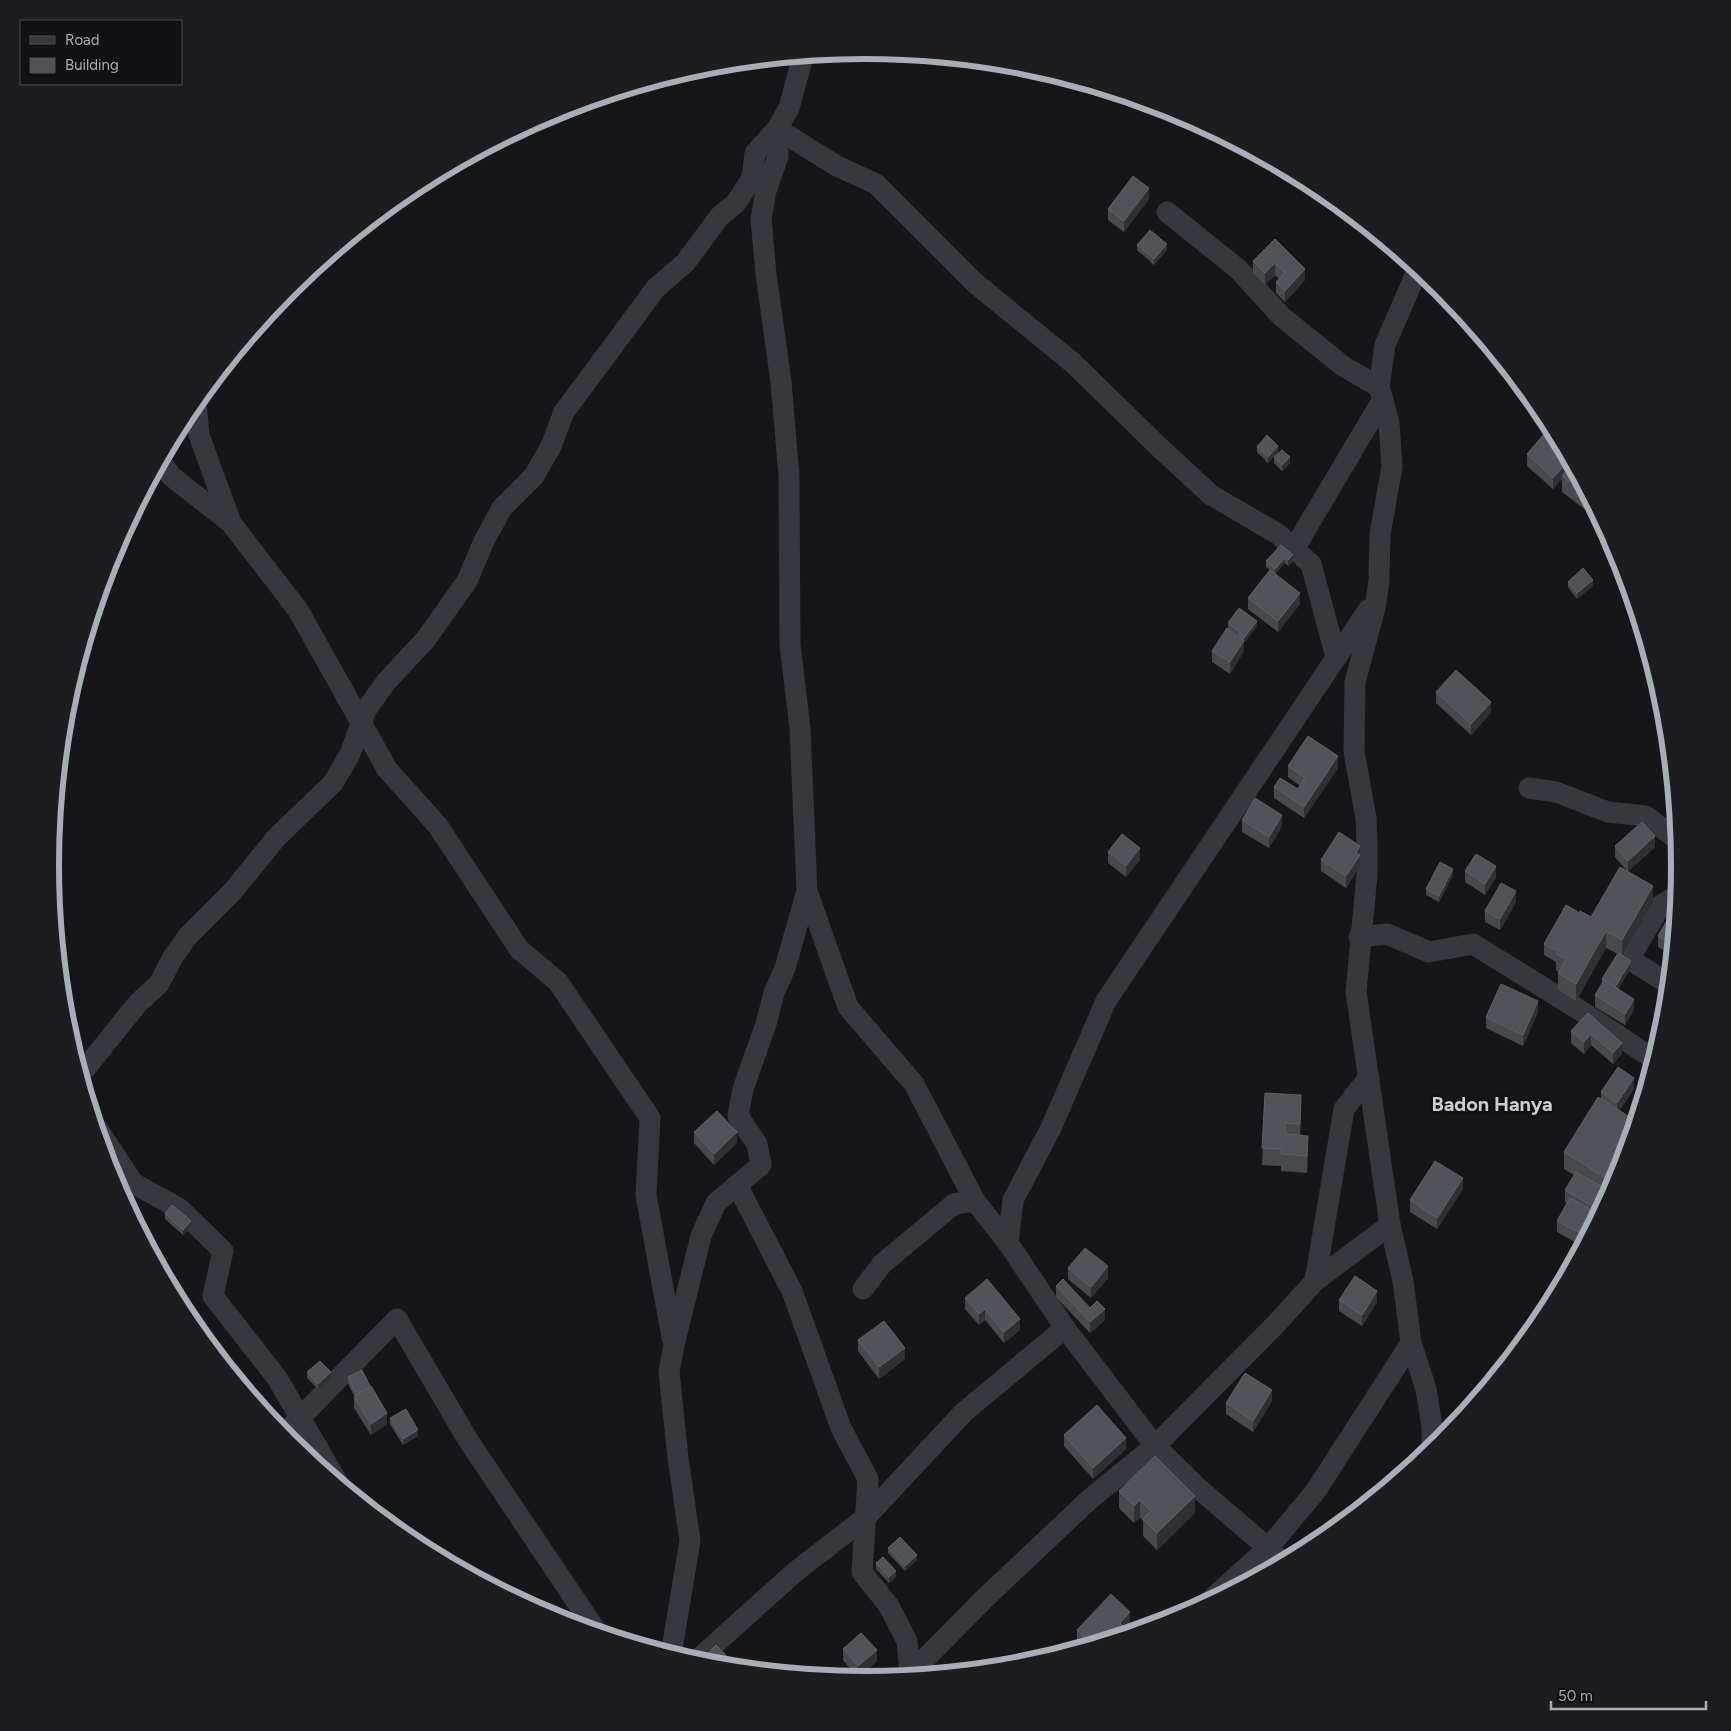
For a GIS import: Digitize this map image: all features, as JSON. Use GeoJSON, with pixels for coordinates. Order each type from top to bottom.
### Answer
{"type":"FeatureCollection","features":[{"type":"Feature","properties":{"kind":"street"},"geometry":{"type":"LineString","coordinates":[[85,1069],[138,1003],[159,984],[173,957],[188,936],[233,891],[276,838],[333,783],[350,754],[366,710],[386,682],[426,639],[467,581],[484,541],[502,508],[534,476],[570,404],[656,288],[686,263],[720,216],[736,203],[752,178],[755,153],[777,129],[789,108],[801,61]]}},
{"type":"Feature","properties":{"kind":"street"},"geometry":{"type":"LineString","coordinates":[[777,129],[837,166],[876,184],[975,283],[1074,363],[1205,489],[1278,534],[1311,564],[1336,657]]}},
{"type":"Feature","properties":{"kind":"street"},"geometry":{"type":"LineString","coordinates":[[777,129],[778,156],[766,191],[761,219],[766,274],[782,382],[789,476],[790,645],[800,728],[807,891],[848,1007],[914,1084],[975,1201],[1008,1243],[1065,1328],[1155,1446],[1198,1488],[1275,1556]]}},
{"type":"Feature","properties":{"kind":"street"},"geometry":{"type":"LineString","coordinates":[[1167,212],[1238,269],[1290,323],[1342,366],[1381,393]]}},
{"type":"Feature","properties":{"kind":"street"},"geometry":{"type":"LineString","coordinates":[[1415,276],[1384,345],[1381,393],[1389,423],[1392,467],[1380,534],[1377,595],[1355,682],[1353,716],[1354,752],[1366,818],[1367,844],[1367,875],[1359,937],[1356,992],[1390,1225],[1403,1281],[1411,1343],[1426,1389],[1432,1440]]}},
{"type":"Feature","properties":{"kind":"street"},"geometry":{"type":"LineString","coordinates":[[1294,549],[1381,393]]}},
{"type":"Feature","properties":{"kind":"street"},"geometry":{"type":"LineString","coordinates":[[197,414],[199,435],[231,523]]}},
{"type":"Feature","properties":{"kind":"street"},"geometry":{"type":"LineString","coordinates":[[164,467],[170,476],[231,523],[298,610],[387,769],[438,826],[519,949],[558,982],[650,1118],[646,1195],[674,1345]]}},
{"type":"Feature","properties":{"kind":"street"},"geometry":{"type":"LineString","coordinates":[[1008,1243],[1013,1200],[1051,1128],[1106,1001],[1377,595]]}},
{"type":"Feature","properties":{"kind":"street"},"geometry":{"type":"LineString","coordinates":[[1529,788],[1556,792],[1608,812],[1646,816],[1671,836]]}},
{"type":"Feature","properties":{"kind":"street"},"geometry":{"type":"LineString","coordinates":[[672,1649],[690,1541],[678,1458],[669,1372],[701,1236],[716,1203],[761,1166],[757,1144],[738,1116],[743,1089],[766,1024],[774,993],[792,945],[807,891]]}},
{"type":"Feature","properties":{"kind":"street"},"geometry":{"type":"LineString","coordinates":[[1664,981],[1629,959],[1661,905],[1671,899]]}},
{"type":"Feature","properties":{"kind":"street"},"geometry":{"type":"LineString","coordinates":[[1359,937],[1387,934],[1428,952],[1473,944],[1649,1056]]}},
{"type":"Feature","properties":{"kind":"street"},"geometry":{"type":"LineString","coordinates":[[1315,1281],[1344,1109],[1369,1077]]}},
{"type":"Feature","properties":{"kind":"street"},"geometry":{"type":"LineString","coordinates":[[111,1149],[133,1183],[180,1209],[223,1251],[213,1296],[277,1378],[329,1467]]}},
{"type":"Feature","properties":{"kind":"street"},"geometry":{"type":"LineString","coordinates":[[737,1185],[792,1291],[841,1428],[868,1479],[862,1572],[889,1606],[907,1641],[909,1671]]}},
{"type":"Feature","properties":{"kind":"street"},"geometry":{"type":"LineString","coordinates":[[863,1289],[882,1264],[954,1204],[975,1201]]}},
{"type":"Feature","properties":{"kind":"street"},"geometry":{"type":"LineString","coordinates":[[913,1671],[1076,1512],[1155,1446],[1277,1323],[1315,1281],[1390,1225]]}},
{"type":"Feature","properties":{"kind":"street"},"geometry":{"type":"LineString","coordinates":[[289,1429],[397,1319],[468,1440],[591,1624]]}},
{"type":"Feature","properties":{"kind":"street"},"geometry":{"type":"LineString","coordinates":[[702,1656],[795,1572],[865,1518],[964,1412],[1065,1328]]}},
{"type":"Feature","properties":{"kind":"street"},"geometry":{"type":"LineString","coordinates":[[1246,1576],[1275,1556],[1411,1343]]}},
{"type":"Feature","properties":{"kind":"building"},"geometry":{"type":"Polygon","coordinates":[[[1133,176],[1149,188],[1124,221],[1108,209],[1133,176]]]}},
{"type":"Feature","properties":{"kind":"building"},"geometry":{"type":"Polygon","coordinates":[[[1150,230],[1167,244],[1154,259],[1137,245],[1150,230]]]}},
{"type":"Feature","properties":{"kind":"building"},"geometry":{"type":"Polygon","coordinates":[[[1275,239],[1305,269],[1285,291],[1276,282],[1285,273],[1275,263],[1265,273],[1253,261],[1275,239]]]}},
{"type":"Feature","properties":{"kind":"building"},"geometry":{"type":"Polygon","coordinates":[[[1546,432],[1565,464],[1553,478],[1527,454],[1546,432]]]}},
{"type":"Feature","properties":{"kind":"building"},"geometry":{"type":"Polygon","coordinates":[[[1267,435],[1278,446],[1268,457],[1257,447],[1267,435]]]}},
{"type":"Feature","properties":{"kind":"building"},"geometry":{"type":"Polygon","coordinates":[[[1282,450],[1290,457],[1282,465],[1274,457],[1282,450]]]}},
{"type":"Feature","properties":{"kind":"building"},"geometry":{"type":"Polygon","coordinates":[[[1568,469],[1577,487],[1562,476],[1568,469]]]}},
{"type":"Feature","properties":{"kind":"building"},"geometry":{"type":"Polygon","coordinates":[[[1281,545],[1293,555],[1288,560],[1285,558],[1275,569],[1266,561],[1281,545]]]}},
{"type":"Feature","properties":{"kind":"building"},"geometry":{"type":"Polygon","coordinates":[[[1583,568],[1593,580],[1577,593],[1568,582],[1583,568]]]}},
{"type":"Feature","properties":{"kind":"building"},"geometry":{"type":"Polygon","coordinates":[[[1270,570],[1300,593],[1278,621],[1248,598],[1270,570]]]}},
{"type":"Feature","properties":{"kind":"building"},"geometry":{"type":"Polygon","coordinates":[[[1239,608],[1257,621],[1244,638],[1239,634],[1240,632],[1228,623],[1239,608]]]}},
{"type":"Feature","properties":{"kind":"building"},"geometry":{"type":"Polygon","coordinates":[[[1227,628],[1244,640],[1230,662],[1212,651],[1227,628]]]}},
{"type":"Feature","properties":{"kind":"building"},"geometry":{"type":"Polygon","coordinates":[[[1456,670],[1491,702],[1471,724],[1436,692],[1456,670]]]}},
{"type":"Feature","properties":{"kind":"building"},"geometry":{"type":"Polygon","coordinates":[[[1308,736],[1338,756],[1304,807],[1274,787],[1280,778],[1298,789],[1305,778],[1288,766],[1308,736]]]}},
{"type":"Feature","properties":{"kind":"building"},"geometry":{"type":"Polygon","coordinates":[[[1255,798],[1282,815],[1269,837],[1242,820],[1255,798]]]}},
{"type":"Feature","properties":{"kind":"building"},"geometry":{"type":"Polygon","coordinates":[[[1642,822],[1655,836],[1628,861],[1615,846],[1642,822]]]}},
{"type":"Feature","properties":{"kind":"building"},"geometry":{"type":"Polygon","coordinates":[[[1339,832],[1360,846],[1356,853],[1360,855],[1346,876],[1321,860],[1339,832]]]}},
{"type":"Feature","properties":{"kind":"building"},"geometry":{"type":"Polygon","coordinates":[[[1122,834],[1140,848],[1126,866],[1108,852],[1122,834]]]}},
{"type":"Feature","properties":{"kind":"building"},"geometry":{"type":"Polygon","coordinates":[[[1476,854],[1496,866],[1485,884],[1465,871],[1476,854]]]}},
{"type":"Feature","properties":{"kind":"building"},"geometry":{"type":"Polygon","coordinates":[[[1440,862],[1453,869],[1439,896],[1426,889],[1440,862]]]}},
{"type":"Feature","properties":{"kind":"building"},"geometry":{"type":"Polygon","coordinates":[[[1620,867],[1653,886],[1622,940],[1606,931],[1576,984],[1558,973],[1566,959],[1556,954],[1580,911],[1591,917],[1620,867]]]}},
{"type":"Feature","properties":{"kind":"building"},"geometry":{"type":"Polygon","coordinates":[[[1501,883],[1516,891],[1500,919],[1485,911],[1501,883]]]}},
{"type":"Feature","properties":{"kind":"building"},"geometry":{"type":"Polygon","coordinates":[[[1566,905],[1578,912],[1556,951],[1544,944],[1566,905]]]}},
{"type":"Feature","properties":{"kind":"building"},"geometry":{"type":"Polygon","coordinates":[[[1671,913],[1668,942],[1658,936],[1671,913]]]}},
{"type":"Feature","properties":{"kind":"building"},"geometry":{"type":"Polygon","coordinates":[[[1618,953],[1631,961],[1615,987],[1602,979],[1618,953]]]}},
{"type":"Feature","properties":{"kind":"building"},"geometry":{"type":"Polygon","coordinates":[[[1604,980],[1634,999],[1625,1014],[1595,995],[1604,980]]]}},
{"type":"Feature","properties":{"kind":"building"},"geometry":{"type":"Polygon","coordinates":[[[1501,984],[1538,1001],[1523,1035],[1486,1017],[1501,984]]]}},
{"type":"Feature","properties":{"kind":"building"},"geometry":{"type":"Polygon","coordinates":[[[1588,1013],[1622,1043],[1613,1053],[1591,1034],[1584,1042],[1571,1031],[1588,1013]]]}},
{"type":"Feature","properties":{"kind":"building"},"geometry":{"type":"Polygon","coordinates":[[[1618,1067],[1634,1078],[1617,1103],[1601,1092],[1618,1067]]]}},
{"type":"Feature","properties":{"kind":"building"},"geometry":{"type":"Polygon","coordinates":[[[1265,1093],[1301,1095],[1300,1124],[1285,1123],[1285,1134],[1308,1136],[1307,1156],[1281,1154],[1281,1149],[1262,1148],[1265,1093]]]}},
{"type":"Feature","properties":{"kind":"building"},"geometry":{"type":"Polygon","coordinates":[[[1598,1097],[1631,1118],[1615,1164],[1606,1178],[1564,1152],[1598,1097]]]}},
{"type":"Feature","properties":{"kind":"building"},"geometry":{"type":"Polygon","coordinates":[[[717,1111],[737,1132],[714,1154],[694,1132],[717,1111]]]}},
{"type":"Feature","properties":{"kind":"building"},"geometry":{"type":"Polygon","coordinates":[[[1435,1161],[1463,1178],[1437,1218],[1410,1200],[1435,1161]]]}},
{"type":"Feature","properties":{"kind":"building"},"geometry":{"type":"Polygon","coordinates":[[[1576,1172],[1604,1188],[1596,1208],[1565,1190],[1576,1172]]]}},
{"type":"Feature","properties":{"kind":"building"},"geometry":{"type":"Polygon","coordinates":[[[1570,1198],[1594,1211],[1582,1234],[1557,1221],[1570,1198]]]}},
{"type":"Feature","properties":{"kind":"building"},"geometry":{"type":"Polygon","coordinates":[[[172,1205],[191,1221],[183,1230],[165,1214],[172,1205]]]}},
{"type":"Feature","properties":{"kind":"building"},"geometry":{"type":"Polygon","coordinates":[[[1085,1248],[1108,1266],[1091,1287],[1068,1268],[1085,1248]]]}},
{"type":"Feature","properties":{"kind":"building"},"geometry":{"type":"Polygon","coordinates":[[[1355,1276],[1377,1291],[1362,1315],[1339,1300],[1355,1276]]]}},
{"type":"Feature","properties":{"kind":"building"},"geometry":{"type":"Polygon","coordinates":[[[987,1279],[1020,1319],[1004,1332],[985,1309],[979,1314],[965,1298],[987,1279]]]}},
{"type":"Feature","properties":{"kind":"building"},"geometry":{"type":"Polygon","coordinates":[[[1063,1279],[1090,1308],[1097,1301],[1105,1309],[1090,1322],[1056,1286],[1063,1279]]]}},
{"type":"Feature","properties":{"kind":"building"},"geometry":{"type":"Polygon","coordinates":[[[884,1321],[905,1348],[879,1367],[858,1340],[884,1321]]]}},
{"type":"Feature","properties":{"kind":"building"},"geometry":{"type":"Polygon","coordinates":[[[320,1361],[331,1372],[318,1384],[307,1372],[320,1361]]]}},
{"type":"Feature","properties":{"kind":"building"},"geometry":{"type":"Polygon","coordinates":[[[362,1370],[370,1386],[356,1395],[348,1377],[362,1370]]]}},
{"type":"Feature","properties":{"kind":"building"},"geometry":{"type":"Polygon","coordinates":[[[1245,1373],[1272,1390],[1253,1421],[1226,1403],[1245,1373]]]}},
{"type":"Feature","properties":{"kind":"building"},"geometry":{"type":"Polygon","coordinates":[[[371,1386],[387,1413],[371,1424],[354,1397],[371,1386]]]}},
{"type":"Feature","properties":{"kind":"building"},"geometry":{"type":"Polygon","coordinates":[[[1097,1405],[1126,1438],[1093,1468],[1064,1435],[1097,1405]]]}},
{"type":"Feature","properties":{"kind":"building"},"geometry":{"type":"Polygon","coordinates":[[[406,1409],[418,1430],[403,1439],[390,1418],[406,1409]]]}},
{"type":"Feature","properties":{"kind":"building"},"geometry":{"type":"Polygon","coordinates":[[[1155,1456],[1195,1496],[1157,1533],[1143,1519],[1151,1511],[1140,1500],[1134,1506],[1119,1491],[1155,1456]]]}},
{"type":"Feature","properties":{"kind":"building"},"geometry":{"type":"Polygon","coordinates":[[[900,1537],[917,1555],[905,1566],[888,1548],[900,1537]]]}},
{"type":"Feature","properties":{"kind":"building"},"geometry":{"type":"Polygon","coordinates":[[[883,1557],[896,1571],[889,1577],[876,1563],[883,1557]]]}},
{"type":"Feature","properties":{"kind":"building"},"geometry":{"type":"Polygon","coordinates":[[[1111,1594],[1130,1612],[1120,1623],[1125,1629],[1088,1641],[1077,1630],[1111,1594]]]}},
{"type":"Feature","properties":{"kind":"building"},"geometry":{"type":"Polygon","coordinates":[[[861,1633],[877,1650],[858,1666],[843,1649],[861,1633]]]}},
{"type":"Feature","properties":{"kind":"building"},"geometry":{"type":"Polygon","coordinates":[[[716,1645],[731,1661],[708,1657],[705,1656],[716,1645]]]}},
{"type":"Feature","properties":{"kind":"district","name":"Badon Hanya"},"geometry":{"type":"Point","coordinates":[1492,1104]}}]}
